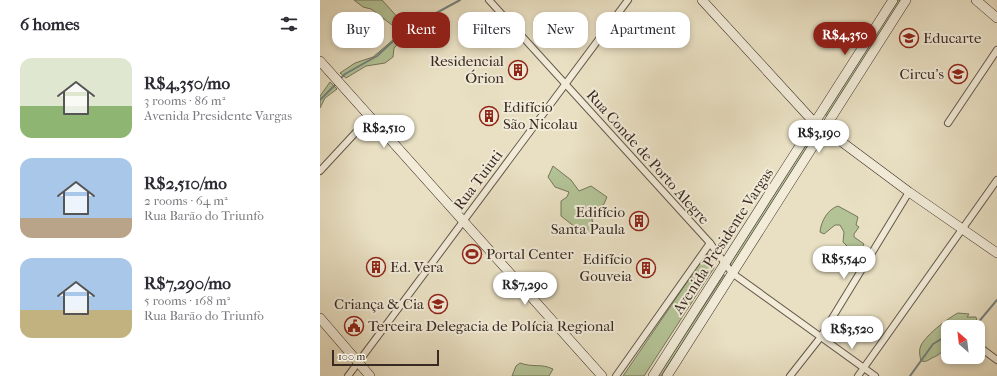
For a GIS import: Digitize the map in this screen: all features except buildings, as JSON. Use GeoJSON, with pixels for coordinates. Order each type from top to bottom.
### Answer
{"type":"FeatureCollection","features":[{"type":"Feature","properties":{"kind":"street","name":"Rua Conde de Porto Alegre"},"geometry":{"type":"LineString","coordinates":[[489,0],[710,243],[732,273],[820,338],[875,376]]}},
{"type":"Feature","properties":{"kind":"street","name":"Rua Tuiuti"},"geometry":{"type":"LineString","coordinates":[[348,376],[628,0]]}},
{"type":"Feature","properties":{"kind":"street"},"geometry":{"type":"LineString","coordinates":[[702,0],[815,123],[870,161],[909,192],[997,253]]}},
{"type":"Feature","properties":{"kind":"street","name":"Avenida Presidente Vargas"},"geometry":{"type":"LineString","coordinates":[[653,376],[893,0]]}},
{"type":"Feature","properties":{"kind":"street","name":"Avenida Presidente Vargas"},"geometry":{"type":"LineString","coordinates":[[667,376],[906,0]]}},
{"type":"Feature","properties":{"kind":"street"},"geometry":{"type":"LineString","coordinates":[[976,0],[997,18]]}},
{"type":"Feature","properties":{"kind":"street"},"geometry":{"type":"LineString","coordinates":[[948,123],[997,50]]}},
{"type":"Feature","properties":{"kind":"street"},"geometry":{"type":"LineString","coordinates":[[320,61],[602,376]]}},
{"type":"Feature","properties":{"kind":"street"},"geometry":{"type":"LineString","coordinates":[[320,171],[370,117]]}},
{"type":"Feature","properties":{"kind":"street"},"geometry":{"type":"LineString","coordinates":[[858,376],[997,180]]}},
{"type":"Feature","properties":{"kind":"street"},"geometry":{"type":"LineString","coordinates":[[790,376],[820,338],[909,192]]}},
{"type":"Feature","properties":{"kind":"street"},"geometry":{"type":"LineString","coordinates":[[616,376],[710,243]]}},
{"type":"Feature","properties":{"kind":"street"},"geometry":{"type":"LineString","coordinates":[[320,318],[370,376]]}},
{"type":"Feature","properties":{"kind":"street"},"geometry":{"type":"LineString","coordinates":[[985,351],[997,360]]}},
{"type":"Feature","properties":{"kind":"green space"},"geometry":{"type":"Polygon","coordinates":[[[354,0],[382,0],[393,12],[392,25],[384,19],[384,12],[375,12],[371,9],[363,7],[354,0]]]}},
{"type":"Feature","properties":{"kind":"green space"},"geometry":{"type":"Polygon","coordinates":[[[898,0],[902,0],[828,116],[824,114],[898,0]]]}},
{"type":"Feature","properties":{"kind":"green space"},"geometry":{"type":"Polygon","coordinates":[[[392,41],[392,48],[394,48],[393,57],[385,63],[366,66],[346,78],[340,73],[355,63],[373,57],[392,41]]]}},
{"type":"Feature","properties":{"kind":"green space"},"geometry":{"type":"Polygon","coordinates":[[[330,82],[337,89],[325,98],[320,108],[320,96],[330,82]]]}},
{"type":"Feature","properties":{"kind":"green space"},"geometry":{"type":"Polygon","coordinates":[[[811,135],[814,137],[732,266],[730,264],[811,135]]]}},
{"type":"Feature","properties":{"kind":"green space"},"geometry":{"type":"Polygon","coordinates":[[[553,166],[571,180],[579,191],[591,186],[607,197],[604,204],[595,210],[592,220],[596,230],[589,233],[573,232],[575,227],[561,216],[561,201],[567,197],[569,192],[555,187],[548,177],[553,166]]]}},
{"type":"Feature","properties":{"kind":"green space"},"geometry":{"type":"Polygon","coordinates":[[[838,206],[858,217],[856,225],[859,227],[854,234],[854,237],[864,244],[861,250],[864,255],[861,260],[843,242],[844,232],[840,225],[835,225],[824,234],[820,232],[822,224],[828,213],[838,206]]]}},
{"type":"Feature","properties":{"kind":"green space"},"geometry":{"type":"Polygon","coordinates":[[[707,253],[714,268],[644,376],[623,376],[707,253]]]}},
{"type":"Feature","properties":{"kind":"green space"},"geometry":{"type":"Polygon","coordinates":[[[724,275],[726,276],[661,376],[658,376],[724,275]]]}},
{"type":"Feature","properties":{"kind":"green space"},"geometry":{"type":"Polygon","coordinates":[[[958,313],[969,314],[967,317],[976,317],[977,320],[946,320],[958,313]]]}},
{"type":"Feature","properties":{"kind":"green space"},"geometry":{"type":"Polygon","coordinates":[[[941,324],[941,353],[928,361],[921,361],[920,348],[931,333],[941,324]]]}},
{"type":"Feature","properties":{"kind":"green space"},"geometry":{"type":"Polygon","coordinates":[[[520,363],[544,366],[553,369],[549,376],[512,376],[516,366],[520,363]]]}},
{"type":"Feature","properties":{"kind":"waterway"},"geometry":{"type":"LineString","coordinates":[[340,79],[345,74],[377,56],[405,30],[460,0]]}},
{"type":"Feature","properties":{"kind":"waterway"},"geometry":{"type":"LineString","coordinates":[[320,100],[337,83]]}},
{"type":"Feature","properties":{"kind":"waterway"},"geometry":{"type":"LineString","coordinates":[[980,320],[997,300]]}},
{"type":"Feature","properties":{"kind":"waterway"},"geometry":{"type":"LineString","coordinates":[[910,376],[933,344],[941,339]]}},
{"type":"Feature","properties":{"kind":"place","name":"Educarte"},"geometry":{"type":"Point","coordinates":[909,38]}},
{"type":"Feature","properties":{"kind":"place","name":"Residencial Órion"},"geometry":{"type":"Point","coordinates":[518,70]}},
{"type":"Feature","properties":{"kind":"place","name":"Circu's"},"geometry":{"type":"Point","coordinates":[958,74]}},
{"type":"Feature","properties":{"kind":"place","name":"Edifício São Nicolau"},"geometry":{"type":"Point","coordinates":[489,116]}},
{"type":"Feature","properties":{"kind":"place","name":"Edifício Santa Paula"},"geometry":{"type":"Point","coordinates":[639,221]}},
{"type":"Feature","properties":{"kind":"place","name":"Portal Center"},"geometry":{"type":"Point","coordinates":[472,254]}},
{"type":"Feature","properties":{"kind":"place","name":"Ed. Vera"},"geometry":{"type":"Point","coordinates":[376,267]}},
{"type":"Feature","properties":{"kind":"place","name":"Edifício Gouveia"},"geometry":{"type":"Point","coordinates":[646,268]}},
{"type":"Feature","properties":{"kind":"place","name":"Criança & Cia"},"geometry":{"type":"Point","coordinates":[438,304]}},
{"type":"Feature","properties":{"kind":"place","name":"Terceira Delegacia de Polícia Regional"},"geometry":{"type":"Point","coordinates":[354,326]}}]}
